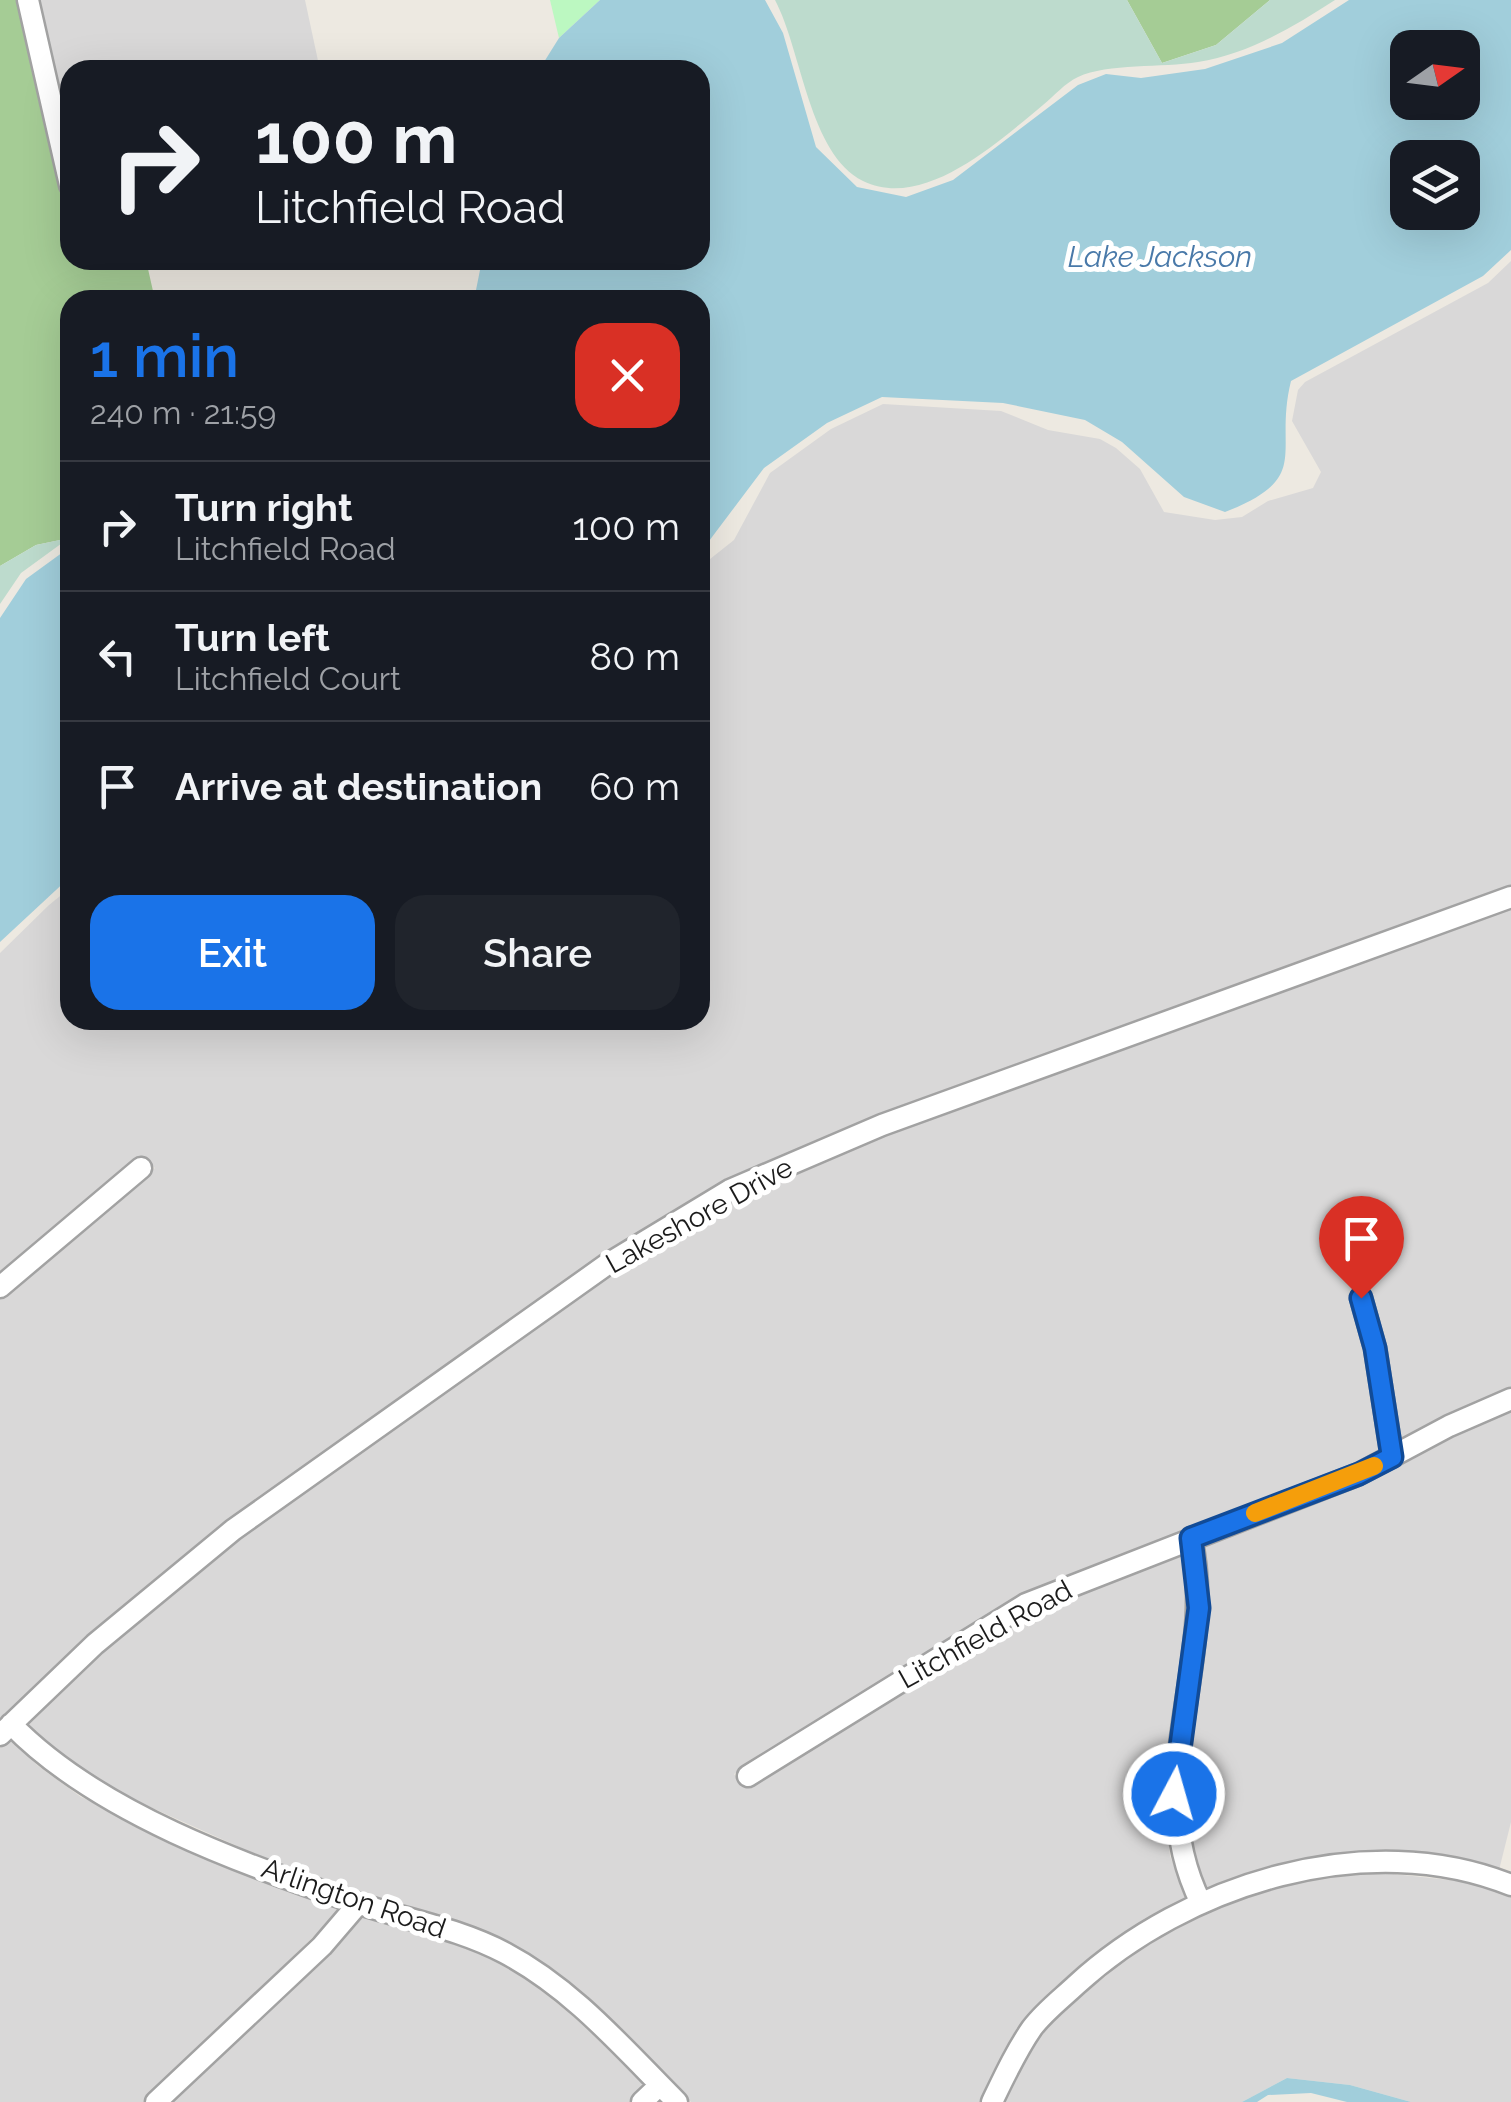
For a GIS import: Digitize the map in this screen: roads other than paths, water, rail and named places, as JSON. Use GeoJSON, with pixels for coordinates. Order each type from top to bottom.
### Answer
{"type":"FeatureCollection","features":[{"type":"Feature","properties":{"kind":"street"},"geometry":{"type":"LineString","coordinates":[[28,0],[60,141]]}},
{"type":"Feature","properties":{"kind":"street","name":"Lakeshore Drive"},"geometry":{"type":"LineString","coordinates":[[6,1730],[122,1620],[233,1530],[606,1265],[730,1190],[882,1124],[1511,898]]}},
{"type":"Feature","properties":{"kind":"street"},"geometry":{"type":"LineString","coordinates":[[0,1287],[141,1168]]}},
{"type":"Feature","properties":{"kind":"street"},"geometry":{"type":"LineString","coordinates":[[1361,1298],[1375,1348],[1392,1457]]}},
{"type":"Feature","properties":{"kind":"street","name":"Litchfield Road"},"geometry":{"type":"LineString","coordinates":[[748,1776],[1026,1604],[1359,1474],[1511,1399]]}},
{"type":"Feature","properties":{"kind":"street"},"geometry":{"type":"LineString","coordinates":[[1191,1538],[1199,1608],[1174,1794],[1180,1854],[1201,1903]]}},
{"type":"Feature","properties":{"kind":"street","name":"Arlington Road"},"geometry":{"type":"LineString","coordinates":[[6,1730],[86,1789],[263,1868],[358,1904],[469,1938],[525,1964],[622,2043],[677,2102]]}},
{"type":"Feature","properties":{"kind":"street"},"geometry":{"type":"LineString","coordinates":[[992,2102],[1012,2061],[1046,2013],[1126,1946],[1201,1903],[1258,1882],[1339,1866],[1416,1866],[1509,1878]]}},
{"type":"Feature","properties":{"kind":"street"},"geometry":{"type":"LineString","coordinates":[[156,2102],[322,1946],[358,1904]]}},
{"type":"Feature","properties":{"kind":"street"},"geometry":{"type":"LineString","coordinates":[[642,2102],[660,2085]]}},
{"type":"Feature","properties":{"kind":"water","name":"Lake Jackson"},"geometry":{"type":"Polygon","coordinates":[[[600,0],[765,0],[783,33],[816,147],[857,187],[906,197],[953,180],[1078,85],[1106,74],[1141,78],[1205,69],[1282,43],[1349,0],[1511,0],[1511,250],[1483,276],[1291,381],[1285,461],[1280,474],[1253,499],[1225,512],[1184,497],[1122,442],[1085,420],[1003,403],[882,397],[827,423],[764,468],[710,540],[710,290],[476,290],[480,270],[710,270],[710,60],[545,60],[559,38],[600,0]]]}},
{"type":"Feature","properties":{"kind":"water"},"geometry":{"type":"Polygon","coordinates":[[[60,554],[60,886],[0,942],[0,618],[26,579],[60,554]]]}},
{"type":"Feature","properties":{"kind":"water"},"geometry":{"type":"Polygon","coordinates":[[[1287,2078],[1350,2085],[1411,2102],[1347,2102],[1311,2093],[1268,2095],[1257,2102],[1242,2102],[1287,2078]]]}}]}
